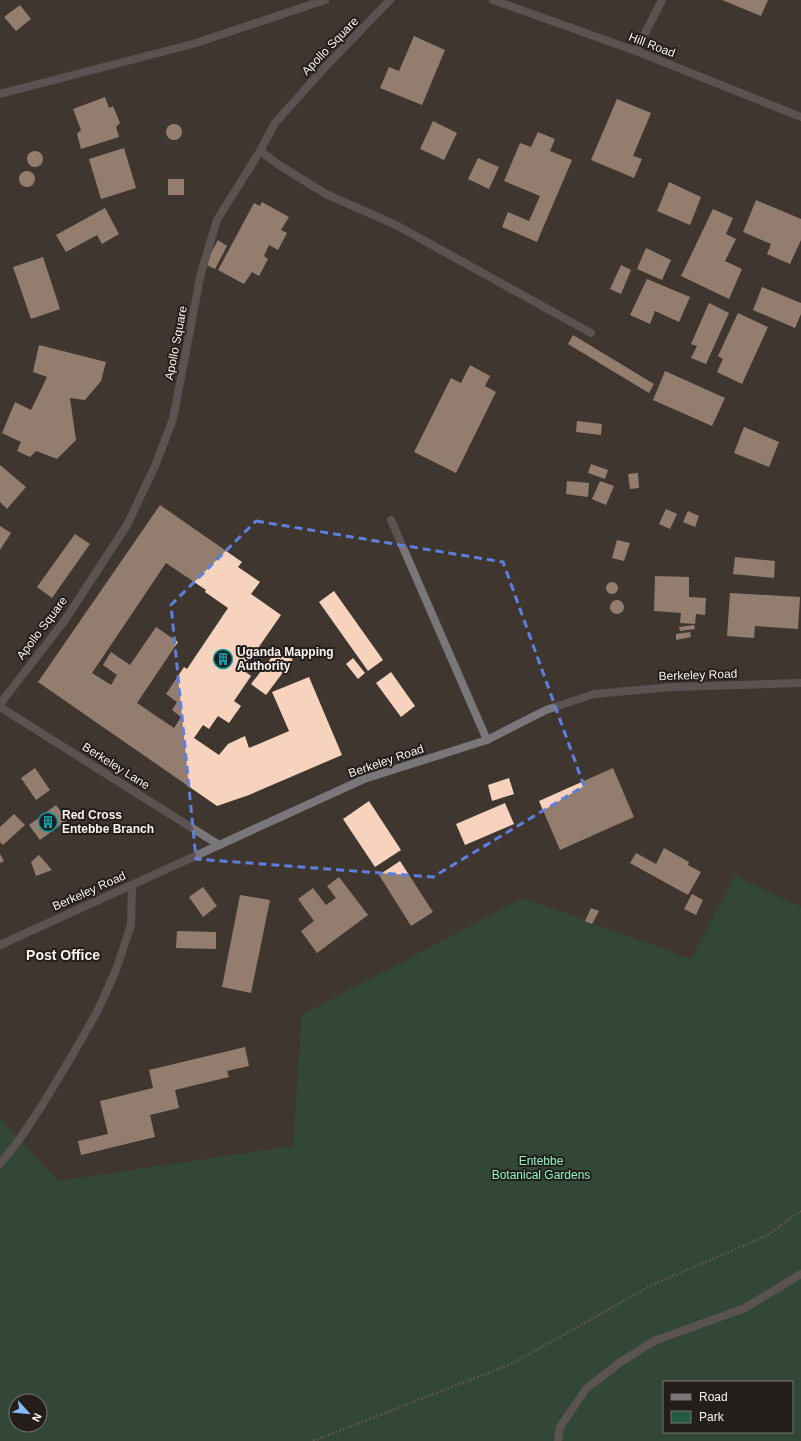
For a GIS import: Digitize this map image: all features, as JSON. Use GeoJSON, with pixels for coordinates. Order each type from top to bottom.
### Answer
{"type":"FeatureCollection","features":[{"type":"Feature","properties":{"kind":"street"},"geometry":{"type":"LineString","coordinates":[[0,94],[192,44],[325,0]]}},
{"type":"Feature","properties":{"kind":"street","name":"Apollo Square"},"geometry":{"type":"LineString","coordinates":[[0,706],[65,620],[127,525],[155,466],[173,419],[201,273],[217,220],[260,151],[274,123],[327,65],[390,0]]}},
{"type":"Feature","properties":{"kind":"street","name":"Hill Road"},"geometry":{"type":"LineString","coordinates":[[493,0],[636,51],[801,117]]}},
{"type":"Feature","properties":{"kind":"street"},"geometry":{"type":"LineString","coordinates":[[636,51],[662,0]]}},
{"type":"Feature","properties":{"kind":"street"},"geometry":{"type":"LineString","coordinates":[[260,151],[279,165],[326,194],[396,225],[591,334]]}},
{"type":"Feature","properties":{"kind":"street"},"geometry":{"type":"LineString","coordinates":[[391,520],[487,740]]}},
{"type":"Feature","properties":{"kind":"street","name":"Berkeley Road"},"geometry":{"type":"LineString","coordinates":[[0,945],[364,779],[487,740],[546,710],[594,694],[673,687],[801,683]]}},
{"type":"Feature","properties":{"kind":"street","name":"Berkeley Lane"},"geometry":{"type":"LineString","coordinates":[[0,706],[219,845]]}},
{"type":"Feature","properties":{"kind":"street"},"geometry":{"type":"LineString","coordinates":[[0,1164],[19,1140],[44,1101],[97,1012],[116,970],[131,925],[132,885]]}},
{"type":"Feature","properties":{"kind":"street"},"geometry":{"type":"LineString","coordinates":[[558,1441],[560,1427],[586,1389],[619,1363],[654,1341],[745,1308],[801,1274]]}},
{"type":"Feature","properties":{"kind":"path"},"geometry":{"type":"LineString","coordinates":[[313,1441],[511,1364],[654,1284],[766,1236],[801,1211]]}},
{"type":"Feature","properties":{"kind":"highlighted area"},"geometry":{"type":"Polygon","coordinates":[[[256,521],[503,562],[584,786],[433,877],[196,859],[171,605],[256,521]]]}},
{"type":"Feature","properties":{"kind":"green space","name":"Entebbe Botanical Gardens"},"geometry":{"type":"Polygon","coordinates":[[[735,876],[801,907],[801,1441],[0,1441],[0,1118],[58,1181],[293,1146],[302,1015],[523,898],[691,959],[735,876]]]}},
{"type":"Feature","properties":{"kind":"building"},"geometry":{"type":"Polygon","coordinates":[[[722,0],[768,0],[761,16],[722,0]]]}},
{"type":"Feature","properties":{"kind":"building"},"geometry":{"type":"Polygon","coordinates":[[[20,5],[31,19],[16,31],[4,17],[20,5]]]}},
{"type":"Feature","properties":{"kind":"building"},"geometry":{"type":"Polygon","coordinates":[[[414,36],[445,50],[422,105],[380,88],[389,67],[399,71],[414,36]]]}},
{"type":"Feature","properties":{"kind":"building"},"geometry":{"type":"Polygon","coordinates":[[[105,97],[109,108],[113,106],[120,123],[116,127],[119,137],[81,149],[77,134],[81,130],[73,109],[105,97]]]}},
{"type":"Feature","properties":{"kind":"building"},"geometry":{"type":"Polygon","coordinates":[[[617,99],[651,113],[633,156],[642,159],[634,178],[591,160],[617,99]]]}},
{"type":"Feature","properties":{"kind":"building"},"geometry":{"type":"Polygon","coordinates":[[[433,121],[457,133],[444,160],[420,149],[433,121]]]}},
{"type":"Feature","properties":{"kind":"building"},"geometry":{"type":"Polygon","coordinates":[[[174,124],[180,126],[182,132],[180,138],[174,140],[168,138],[166,132],[168,126],[174,124]]]}},
{"type":"Feature","properties":{"kind":"building"},"geometry":{"type":"Polygon","coordinates":[[[538,132],[555,139],[550,151],[572,160],[537,242],[502,227],[508,212],[529,221],[540,196],[504,181],[520,143],[531,147],[538,132]]]}},
{"type":"Feature","properties":{"kind":"building"},"geometry":{"type":"Polygon","coordinates":[[[124,148],[136,188],[101,199],[89,159],[124,148]]]}},
{"type":"Feature","properties":{"kind":"building"},"geometry":{"type":"Polygon","coordinates":[[[35,151],[41,153],[43,159],[41,165],[35,167],[29,165],[27,159],[29,153],[35,151]]]}},
{"type":"Feature","properties":{"kind":"building"},"geometry":{"type":"Polygon","coordinates":[[[478,158],[499,167],[489,189],[468,179],[478,158]]]}},
{"type":"Feature","properties":{"kind":"building"},"geometry":{"type":"Polygon","coordinates":[[[27,171],[33,173],[35,179],[33,185],[27,187],[21,185],[19,179],[21,173],[27,171]]]}},
{"type":"Feature","properties":{"kind":"building"},"geometry":{"type":"Polygon","coordinates":[[[168,179],[184,179],[184,195],[168,195],[168,179]]]}},
{"type":"Feature","properties":{"kind":"building"},"geometry":{"type":"Polygon","coordinates":[[[669,182],[701,197],[690,225],[657,211],[669,182]]]}},
{"type":"Feature","properties":{"kind":"building"},"geometry":{"type":"Polygon","coordinates":[[[756,200],[801,219],[801,240],[790,264],[767,254],[771,244],[743,232],[756,200]]]}},
{"type":"Feature","properties":{"kind":"building"},"geometry":{"type":"Polygon","coordinates":[[[262,202],[289,217],[281,230],[287,233],[278,250],[269,245],[264,256],[268,259],[259,276],[252,272],[244,284],[218,270],[254,203],[260,206],[262,202]]]}},
{"type":"Feature","properties":{"kind":"building"},"geometry":{"type":"Polygon","coordinates":[[[105,208],[119,234],[102,244],[97,235],[66,252],[56,235],[105,208]]]}},
{"type":"Feature","properties":{"kind":"building"},"geometry":{"type":"Polygon","coordinates":[[[713,209],[733,218],[726,234],[736,239],[725,261],[742,269],[729,299],[681,276],[713,209]]]}},
{"type":"Feature","properties":{"kind":"building"},"geometry":{"type":"Polygon","coordinates":[[[218,240],[227,246],[215,269],[205,264],[218,240]]]}},
{"type":"Feature","properties":{"kind":"building"},"geometry":{"type":"Polygon","coordinates":[[[646,248],[671,260],[662,280],[637,269],[646,248]]]}},
{"type":"Feature","properties":{"kind":"building"},"geometry":{"type":"Polygon","coordinates":[[[43,257],[60,309],[31,319],[13,267],[43,257]]]}},
{"type":"Feature","properties":{"kind":"building"},"geometry":{"type":"Polygon","coordinates":[[[621,265],[631,270],[621,294],[610,289],[621,265]]]}},
{"type":"Feature","properties":{"kind":"building"},"geometry":{"type":"Polygon","coordinates":[[[647,279],[690,297],[679,322],[655,311],[650,324],[630,315],[647,279]]]}},
{"type":"Feature","properties":{"kind":"building"},"geometry":{"type":"Polygon","coordinates":[[[762,287],[801,303],[801,314],[795,328],[753,310],[762,287]]]}},
{"type":"Feature","properties":{"kind":"building"},"geometry":{"type":"Polygon","coordinates":[[[709,303],[729,313],[706,364],[691,358],[697,346],[691,344],[709,303]]]}},
{"type":"Feature","properties":{"kind":"building"},"geometry":{"type":"Polygon","coordinates":[[[738,313],[768,327],[742,384],[717,372],[723,359],[718,356],[738,313]]]}},
{"type":"Feature","properties":{"kind":"building"},"geometry":{"type":"Polygon","coordinates":[[[573,335],[654,384],[649,393],[568,344],[573,335]]]}},
{"type":"Feature","properties":{"kind":"building"},"geometry":{"type":"Polygon","coordinates":[[[39,345],[106,362],[101,381],[85,400],[70,398],[76,440],[57,459],[36,451],[30,457],[17,451],[21,442],[2,433],[15,402],[31,410],[47,377],[33,372],[39,345]]]}},
{"type":"Feature","properties":{"kind":"building"},"geometry":{"type":"Polygon","coordinates":[[[470,365],[490,376],[485,386],[496,392],[456,473],[414,452],[451,378],[461,383],[470,365]]]}},
{"type":"Feature","properties":{"kind":"building"},"geometry":{"type":"Polygon","coordinates":[[[665,371],[725,398],[712,426],[653,400],[665,371]]]}},
{"type":"Feature","properties":{"kind":"building"},"geometry":{"type":"Polygon","coordinates":[[[577,421],[602,424],[601,435],[576,432],[577,421]]]}},
{"type":"Feature","properties":{"kind":"building"},"geometry":{"type":"Polygon","coordinates":[[[744,427],[779,442],[769,467],[734,453],[744,427]]]}},
{"type":"Feature","properties":{"kind":"building"},"geometry":{"type":"Polygon","coordinates":[[[591,464],[608,470],[605,479],[588,473],[591,464]]]}},
{"type":"Feature","properties":{"kind":"building"},"geometry":{"type":"Polygon","coordinates":[[[0,465],[26,487],[7,509],[0,502],[0,465]]]}},
{"type":"Feature","properties":{"kind":"building"},"geometry":{"type":"Polygon","coordinates":[[[638,473],[639,488],[630,489],[628,474],[638,473]]]}},
{"type":"Feature","properties":{"kind":"building"},"geometry":{"type":"Polygon","coordinates":[[[567,481],[589,483],[588,497],[566,494],[567,481]]]}},
{"type":"Feature","properties":{"kind":"building"},"geometry":{"type":"Polygon","coordinates":[[[600,481],[614,486],[606,505],[592,499],[600,481]]]}},
{"type":"Feature","properties":{"kind":"building","name":"Uganda Mapping Authority"},"geometry":{"type":"Polygon","coordinates":[[[160,505],[242,562],[238,567],[260,582],[251,594],[281,615],[243,670],[251,676],[234,701],[241,706],[229,723],[218,716],[209,729],[203,725],[194,738],[219,755],[228,744],[245,736],[249,748],[289,731],[272,692],[309,677],[342,755],[249,795],[217,806],[38,682],[160,505]],[[166,563],[92,673],[111,685],[117,675],[103,665],[111,652],[130,665],[156,627],[178,642],[137,703],[174,728],[181,717],[172,710],[177,702],[166,694],[184,667],[187,669],[228,608],[205,592],[206,590],[166,563]]]}},
{"type":"Feature","properties":{"kind":"building"},"geometry":{"type":"Polygon","coordinates":[[[666,509],[677,514],[670,529],[659,524],[666,509]]]}},
{"type":"Feature","properties":{"kind":"building"},"geometry":{"type":"Polygon","coordinates":[[[688,511],[699,516],[695,527],[683,522],[688,511]]]}},
{"type":"Feature","properties":{"kind":"building"},"geometry":{"type":"Polygon","coordinates":[[[0,526],[11,533],[0,550],[0,526]]]}},
{"type":"Feature","properties":{"kind":"building"},"geometry":{"type":"Polygon","coordinates":[[[75,534],[90,544],[52,598],[37,587],[75,534]]]}},
{"type":"Feature","properties":{"kind":"building"},"geometry":{"type":"Polygon","coordinates":[[[617,540],[630,543],[624,561],[612,558],[617,540]]]}},
{"type":"Feature","properties":{"kind":"building"},"geometry":{"type":"Polygon","coordinates":[[[735,557],[775,561],[774,578],[733,574],[735,557]]]}},
{"type":"Feature","properties":{"kind":"building"},"geometry":{"type":"Polygon","coordinates":[[[655,576],[689,577],[689,597],[706,598],[705,615],[696,614],[695,624],[680,623],[681,613],[654,611],[655,576]]]}},
{"type":"Feature","properties":{"kind":"building"},"geometry":{"type":"Polygon","coordinates":[[[610,582],[614,582],[618,588],[614,594],[610,594],[606,590],[606,586],[610,582]]]}},
{"type":"Feature","properties":{"kind":"building"},"geometry":{"type":"Polygon","coordinates":[[[334,591],[383,660],[368,671],[319,602],[334,591]]]}},
{"type":"Feature","properties":{"kind":"building"},"geometry":{"type":"Polygon","coordinates":[[[730,593],[800,597],[798,629],[755,626],[754,638],[727,636],[730,593]]]}},
{"type":"Feature","properties":{"kind":"building"},"geometry":{"type":"Polygon","coordinates":[[[617,600],[622,602],[624,607],[622,612],[617,614],[612,612],[610,607],[612,602],[617,600]]]}},
{"type":"Feature","properties":{"kind":"building"},"geometry":{"type":"Polygon","coordinates":[[[694,625],[695,629],[680,631],[679,627],[694,625]]]}},
{"type":"Feature","properties":{"kind":"building"},"geometry":{"type":"Polygon","coordinates":[[[690,632],[691,637],[676,640],[676,634],[690,632]]]}},
{"type":"Feature","properties":{"kind":"building"},"geometry":{"type":"Polygon","coordinates":[[[275,653],[293,659],[266,695],[251,684],[275,653]]]}},
{"type":"Feature","properties":{"kind":"building"},"geometry":{"type":"Polygon","coordinates":[[[353,658],[365,673],[358,679],[346,664],[353,658]]]}},
{"type":"Feature","properties":{"kind":"building"},"geometry":{"type":"Polygon","coordinates":[[[391,672],[415,706],[401,717],[376,683],[391,672]]]}},
{"type":"Feature","properties":{"kind":"building"},"geometry":{"type":"Polygon","coordinates":[[[35,768],[50,790],[36,800],[21,778],[35,768]]]}},
{"type":"Feature","properties":{"kind":"building"},"geometry":{"type":"Polygon","coordinates":[[[613,768],[634,817],[560,850],[539,801],[613,768]]]}},
{"type":"Feature","properties":{"kind":"building"},"geometry":{"type":"Polygon","coordinates":[[[509,778],[514,794],[492,801],[488,785],[509,778]]]}},
{"type":"Feature","properties":{"kind":"building"},"geometry":{"type":"Polygon","coordinates":[[[369,801],[401,850],[375,867],[343,819],[369,801]]]}},
{"type":"Feature","properties":{"kind":"building"},"geometry":{"type":"Polygon","coordinates":[[[505,803],[514,824],[465,845],[456,824],[505,803]]]}},
{"type":"Feature","properties":{"kind":"building","name":"Red Cross Entebbe Branch"},"geometry":{"type":"Polygon","coordinates":[[[56,805],[67,820],[40,840],[29,825],[56,805]]]}},
{"type":"Feature","properties":{"kind":"building"},"geometry":{"type":"Polygon","coordinates":[[[14,814],[25,825],[3,845],[0,842],[0,827],[14,814]]]}},
{"type":"Feature","properties":{"kind":"building"},"geometry":{"type":"Polygon","coordinates":[[[664,848],[689,862],[688,865],[701,872],[688,895],[630,863],[636,853],[656,864],[664,848]]]}},
{"type":"Feature","properties":{"kind":"building"},"geometry":{"type":"Polygon","coordinates":[[[0,854],[4,861],[0,863],[0,854]]]}},
{"type":"Feature","properties":{"kind":"building"},"geometry":{"type":"Polygon","coordinates":[[[39,855],[52,870],[36,876],[31,862],[39,855]]]}},
{"type":"Feature","properties":{"kind":"building"},"geometry":{"type":"Polygon","coordinates":[[[400,861],[433,912],[411,926],[379,875],[400,861]]]}},
{"type":"Feature","properties":{"kind":"building"},"geometry":{"type":"Polygon","coordinates":[[[339,877],[368,915],[317,953],[301,931],[314,921],[298,899],[313,888],[326,905],[336,898],[327,886],[339,877]]]}},
{"type":"Feature","properties":{"kind":"building"},"geometry":{"type":"Polygon","coordinates":[[[203,887],[217,906],[203,917],[189,897],[203,887]]]}},
{"type":"Feature","properties":{"kind":"building"},"geometry":{"type":"Polygon","coordinates":[[[692,894],[703,900],[696,915],[684,909],[692,894]]]}},
{"type":"Feature","properties":{"kind":"building"},"geometry":{"type":"Polygon","coordinates":[[[240,895],[270,900],[251,993],[222,987],[240,895]]]}},
{"type":"Feature","properties":{"kind":"building"},"geometry":{"type":"Polygon","coordinates":[[[591,908],[599,911],[592,924],[585,921],[591,908]]]}},
{"type":"Feature","properties":{"kind":"building"},"geometry":{"type":"Polygon","coordinates":[[[177,931],[216,932],[216,949],[176,948],[177,931]]]}},
{"type":"Feature","properties":{"kind":"building"},"geometry":{"type":"Polygon","coordinates":[[[245,1047],[249,1066],[227,1071],[229,1077],[175,1090],[179,1108],[150,1115],[155,1137],[81,1155],[78,1141],[108,1134],[100,1101],[153,1088],[149,1070],[245,1047]]]}},
{"type":"Feature","properties":{"kind":"place","name":"Uganda Mapping Authority"},"geometry":{"type":"Point","coordinates":[223,659]}},
{"type":"Feature","properties":{"kind":"place","name":"Red Cross Entebbe Branch"},"geometry":{"type":"Point","coordinates":[48,822]}},
{"type":"Feature","properties":{"kind":"district","name":"Post Office"},"geometry":{"type":"Point","coordinates":[63,955]}}]}
